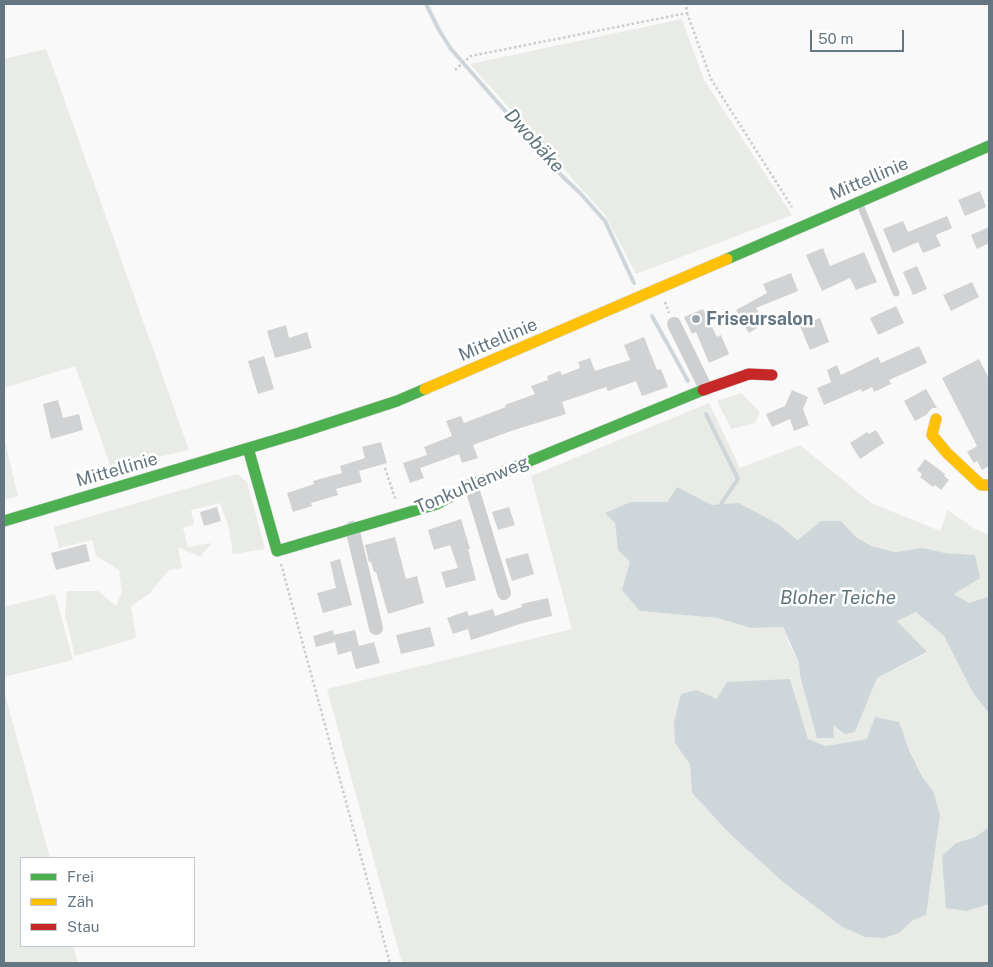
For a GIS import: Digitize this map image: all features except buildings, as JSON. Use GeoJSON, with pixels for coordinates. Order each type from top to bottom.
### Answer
{"type":"FeatureCollection","features":[{"type":"Feature","properties":{"kind":"street","name":"Mittellinie"},"geometry":{"type":"LineString","coordinates":[[4,521],[144,481],[397,401],[989,146]]}},
{"type":"Feature","properties":{"kind":"street"},"geometry":{"type":"LineString","coordinates":[[674,324],[706,389]]}},
{"type":"Feature","properties":{"kind":"street","name":"Tonkuhlenweg"},"geometry":{"type":"LineString","coordinates":[[277,551],[437,504],[471,485],[706,389],[749,374],[772,375]]}},
{"type":"Feature","properties":{"kind":"street"},"geometry":{"type":"LineString","coordinates":[[936,419],[932,435],[947,453],[981,485],[989,484]]}},
{"type":"Feature","properties":{"kind":"street"},"geometry":{"type":"LineString","coordinates":[[248,448],[277,551]]}},
{"type":"Feature","properties":{"kind":"street"},"geometry":{"type":"LineString","coordinates":[[471,485],[504,593]]}},
{"type":"Feature","properties":{"kind":"street"},"geometry":{"type":"LineString","coordinates":[[352,528],[376,628]]}},
{"type":"Feature","properties":{"kind":"lane"},"geometry":{"type":"LineString","coordinates":[[859,202],[896,293]]}},
{"type":"Feature","properties":{"kind":"path"},"geometry":{"type":"LineString","coordinates":[[686,4],[687,13],[711,79],[792,207]]}},
{"type":"Feature","properties":{"kind":"path"},"geometry":{"type":"LineString","coordinates":[[455,70],[471,56],[687,13]]}},
{"type":"Feature","properties":{"kind":"path"},"geometry":{"type":"LineString","coordinates":[[385,468],[400,515]]}},
{"type":"Feature","properties":{"kind":"path"},"geometry":{"type":"LineString","coordinates":[[277,551],[390,963]]}},
{"type":"Feature","properties":{"kind":"shaded area"},"geometry":{"type":"Polygon","coordinates":[[[682,19],[704,80],[792,215],[636,274],[605,215],[470,64],[682,19]]]}},
{"type":"Feature","properties":{"kind":"shaded area"},"geometry":{"type":"Polygon","coordinates":[[[46,49],[189,450],[111,467],[75,366],[4,388],[4,59],[46,49]]]}},
{"type":"Feature","properties":{"kind":"shaded area"},"geometry":{"type":"Polygon","coordinates":[[[741,393],[760,412],[755,423],[731,429],[717,401],[741,393]]]}},
{"type":"Feature","properties":{"kind":"shaded area"},"geometry":{"type":"Polygon","coordinates":[[[709,403],[740,468],[800,445],[871,503],[940,531],[948,510],[975,529],[989,535],[989,599],[987,597],[969,603],[954,594],[975,555],[945,553],[923,548],[895,552],[871,546],[856,537],[841,521],[821,522],[799,540],[778,524],[712,505],[677,487],[667,502],[631,502],[615,523],[618,550],[630,562],[640,611],[717,618],[751,628],[783,627],[799,663],[800,676],[817,738],[833,725],[855,732],[877,678],[927,653],[897,621],[916,612],[944,636],[973,693],[989,713],[989,827],[975,837],[956,843],[967,911],[989,904],[989,963],[402,963],[327,689],[572,629],[531,476],[709,403]],[[790,679],[717,699],[697,690],[690,764],[692,793],[729,833],[783,882],[841,926],[899,933],[913,920],[933,791],[913,758],[899,722],[867,739],[826,746],[808,739],[790,679]]]}},
{"type":"Feature","properties":{"kind":"shaded area"},"geometry":{"type":"Polygon","coordinates":[[[4,437],[18,496],[4,500],[4,437]]]}},
{"type":"Feature","properties":{"kind":"shaded area"},"geometry":{"type":"Polygon","coordinates":[[[237,474],[247,482],[265,549],[233,554],[229,528],[220,503],[191,510],[194,524],[183,528],[188,547],[212,543],[200,557],[178,547],[182,568],[169,570],[149,594],[131,606],[136,638],[75,656],[65,615],[67,591],[98,591],[116,606],[122,592],[119,570],[96,556],[92,540],[59,548],[54,527],[237,474]]]}},
{"type":"Feature","properties":{"kind":"shaded area"},"geometry":{"type":"Polygon","coordinates":[[[55,594],[73,660],[4,677],[4,607],[55,594]]]}},
{"type":"Feature","properties":{"kind":"shaded area"},"geometry":{"type":"Polygon","coordinates":[[[4,691],[50,857],[20,857],[20,947],[73,947],[78,963],[4,963],[4,691]]]}},
{"type":"Feature","properties":{"kind":"water","name":"Bloher Teiche"},"geometry":{"type":"Polygon","coordinates":[[[677,487],[712,505],[738,503],[778,524],[798,540],[821,521],[841,521],[856,537],[871,546],[895,552],[923,548],[945,553],[975,555],[980,578],[954,594],[969,603],[987,597],[989,599],[989,713],[973,693],[944,636],[916,612],[897,621],[927,652],[877,678],[855,732],[845,734],[833,725],[834,738],[817,738],[800,676],[799,663],[783,627],[751,628],[717,618],[640,611],[622,590],[630,562],[618,550],[615,523],[605,513],[631,502],[667,502],[677,487]]]}},
{"type":"Feature","properties":{"kind":"water"},"geometry":{"type":"Polygon","coordinates":[[[790,679],[808,739],[826,746],[867,739],[875,717],[899,722],[910,752],[922,776],[933,791],[940,815],[926,915],[913,920],[899,933],[884,938],[865,937],[841,926],[783,882],[729,833],[692,793],[690,764],[675,743],[674,722],[681,694],[697,690],[717,699],[727,682],[790,679]]]}},
{"type":"Feature","properties":{"kind":"water"},"geometry":{"type":"Polygon","coordinates":[[[989,827],[989,904],[967,911],[946,908],[942,856],[956,843],[975,837],[989,827]]]}},
{"type":"Feature","properties":{"kind":"waterway","name":"Dwobäke"},"geometry":{"type":"LineString","coordinates":[[426,4],[451,49],[562,176],[605,221],[634,283]]}},
{"type":"Feature","properties":{"kind":"waterway","name":"Dwobäke"},"geometry":{"type":"LineString","coordinates":[[652,316],[688,381]]}},
{"type":"Feature","properties":{"kind":"waterway","name":"Dwobäke"},"geometry":{"type":"LineString","coordinates":[[706,414],[738,479],[721,504]]}},
{"type":"Feature","properties":{"kind":"traffic: fast"},"geometry":{"type":"LineString","coordinates":[[727,259],[989,146]]}},
{"type":"Feature","properties":{"kind":"traffic: fast"},"geometry":{"type":"LineString","coordinates":[[4,521],[299,433],[397,401],[425,389]]}},
{"type":"Feature","properties":{"kind":"traffic: fast"},"geometry":{"type":"LineString","coordinates":[[248,448],[277,551],[437,504],[471,485],[703,390]]}},
{"type":"Feature","properties":{"kind":"traffic: slow"},"geometry":{"type":"LineString","coordinates":[[425,389],[727,259]]}},
{"type":"Feature","properties":{"kind":"traffic: slow"},"geometry":{"type":"LineString","coordinates":[[936,419],[932,435],[947,453],[981,485],[989,485]]}},
{"type":"Feature","properties":{"kind":"traffic: jam"},"geometry":{"type":"LineString","coordinates":[[703,390],[749,374],[772,375]]}},
{"type":"Feature","properties":{"kind":"place","name":"Friseursalon"},"geometry":{"type":"Point","coordinates":[696,319]}}]}
